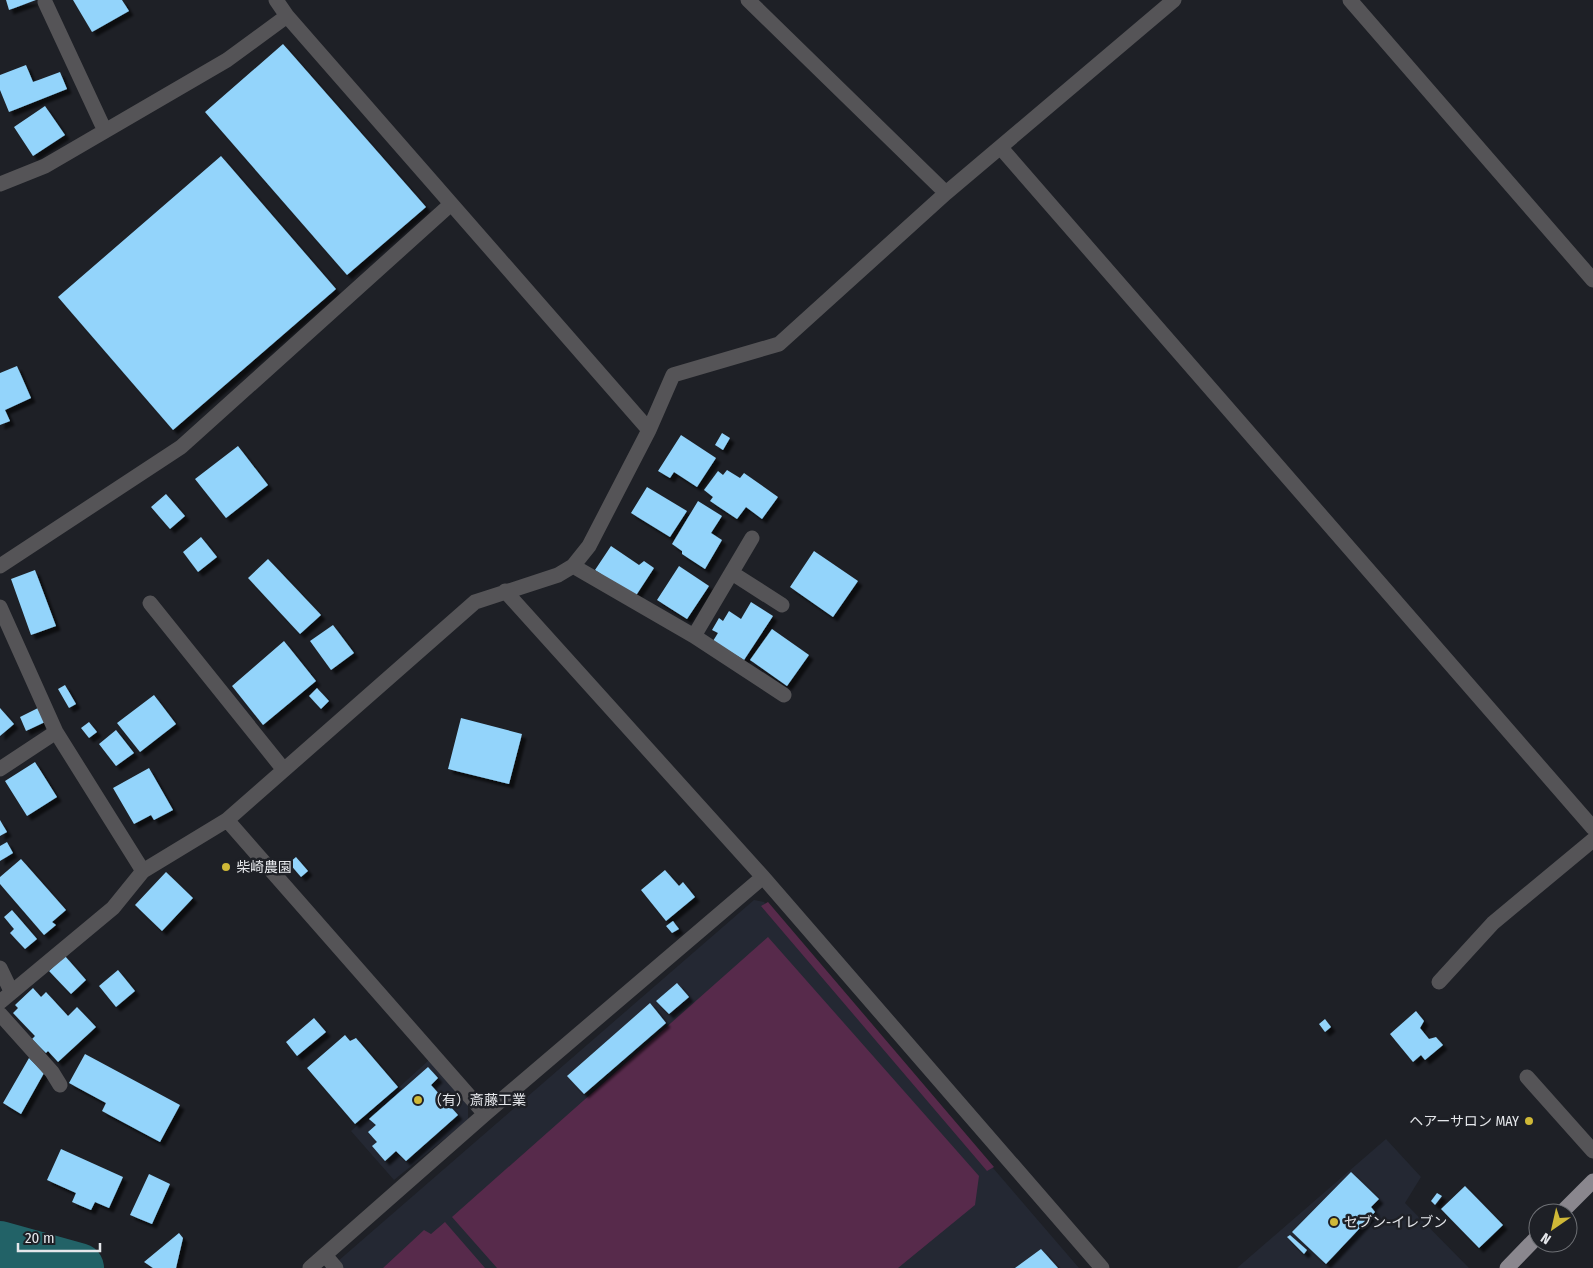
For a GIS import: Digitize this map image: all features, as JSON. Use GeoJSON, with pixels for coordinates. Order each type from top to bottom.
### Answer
{"type":"FeatureCollection","features":[{"type":"Feature","properties":{"kind":"main road"},"geometry":{"type":"LineString","coordinates":[[1571,1203],[1593,1181]]}},
{"type":"Feature","properties":{"kind":"main road"},"geometry":{"type":"LineString","coordinates":[[1507,1268],[1528,1246]]}},
{"type":"Feature","properties":{"kind":"street"},"geometry":{"type":"LineString","coordinates":[[277,0],[287,16],[650,430]]}},
{"type":"Feature","properties":{"kind":"street"},"geometry":{"type":"LineString","coordinates":[[748,0],[946,193]]}},
{"type":"Feature","properties":{"kind":"street"},"geometry":{"type":"LineString","coordinates":[[0,1002],[113,908],[143,871],[227,820],[475,602],[558,575],[573,566],[589,546],[650,430],[673,375],[779,344],[946,193],[1174,0]]}},
{"type":"Feature","properties":{"kind":"street"},"geometry":{"type":"LineString","coordinates":[[1350,0],[1593,280]]}},
{"type":"Feature","properties":{"kind":"street"},"geometry":{"type":"LineString","coordinates":[[45,2],[105,131]]}},
{"type":"Feature","properties":{"kind":"street"},"geometry":{"type":"LineString","coordinates":[[0,184],[45,166],[227,60],[287,16]]}},
{"type":"Feature","properties":{"kind":"street"},"geometry":{"type":"LineString","coordinates":[[1001,148],[1593,828]]}},
{"type":"Feature","properties":{"kind":"street"},"geometry":{"type":"LineString","coordinates":[[0,566],[181,447],[451,204]]}},
{"type":"Feature","properties":{"kind":"street"},"geometry":{"type":"LineString","coordinates":[[694,636],[752,538]]}},
{"type":"Feature","properties":{"kind":"street"},"geometry":{"type":"LineString","coordinates":[[573,566],[694,636],[784,695]]}},
{"type":"Feature","properties":{"kind":"street"},"geometry":{"type":"LineString","coordinates":[[732,573],[782,605]]}},
{"type":"Feature","properties":{"kind":"street"},"geometry":{"type":"LineString","coordinates":[[505,591],[763,877],[1102,1268]]}},
{"type":"Feature","properties":{"kind":"street"},"geometry":{"type":"LineString","coordinates":[[150,603],[284,770]]}},
{"type":"Feature","properties":{"kind":"street"},"geometry":{"type":"LineString","coordinates":[[0,607],[56,732],[143,871]]}},
{"type":"Feature","properties":{"kind":"street"},"geometry":{"type":"LineString","coordinates":[[0,769],[56,732]]}},
{"type":"Feature","properties":{"kind":"street"},"geometry":{"type":"LineString","coordinates":[[227,820],[485,1114]]}},
{"type":"Feature","properties":{"kind":"street"},"geometry":{"type":"LineString","coordinates":[[1439,982],[1494,923],[1593,840]]}},
{"type":"Feature","properties":{"kind":"street"},"geometry":{"type":"LineString","coordinates":[[310,1268],[485,1114],[763,877]]}},
{"type":"Feature","properties":{"kind":"street"},"geometry":{"type":"LineString","coordinates":[[0,968],[12,991]]}},
{"type":"Feature","properties":{"kind":"street"},"geometry":{"type":"LineString","coordinates":[[0,1014],[52,1072],[60,1086]]}},
{"type":"Feature","properties":{"kind":"street"},"geometry":{"type":"LineString","coordinates":[[1527,1077],[1593,1151]]}},
{"type":"Feature","properties":{"kind":"street"},"geometry":{"type":"LineString","coordinates":[[325,1255],[336,1268]]}},
{"type":"Feature","properties":{"kind":"shaded area"},"geometry":{"type":"Polygon","coordinates":[[[754,900],[764,902],[1079,1268],[330,1268],[754,900]]]}},
{"type":"Feature","properties":{"kind":"shaded area"},"geometry":{"type":"Polygon","coordinates":[[[768,902],[994,1167],[987,1171],[761,906],[768,902]]]}},
{"type":"Feature","properties":{"kind":"shaded area"},"geometry":{"type":"Polygon","coordinates":[[[768,937],[979,1176],[975,1205],[898,1268],[497,1268],[452,1217],[768,937]]]}},
{"type":"Feature","properties":{"kind":"shaded area","name":"（有）斎藤工業"},"geometry":{"type":"Polygon","coordinates":[[[429,1060],[468,1102],[468,1120],[394,1180],[351,1131],[429,1060]]]}},
{"type":"Feature","properties":{"kind":"shaded area"},"geometry":{"type":"Polygon","coordinates":[[[1386,1139],[1421,1177],[1405,1203],[1469,1268],[1237,1268],[1386,1139]]]}},
{"type":"Feature","properties":{"kind":"shaded area"},"geometry":{"type":"Polygon","coordinates":[[[445,1222],[485,1268],[383,1268],[424,1230],[431,1234],[445,1222]]]}},
{"type":"Feature","properties":{"kind":"building"},"geometry":{"type":"Polygon","coordinates":[[[6,0],[36,0],[9,10],[6,0]]]}},
{"type":"Feature","properties":{"kind":"building"},"geometry":{"type":"Polygon","coordinates":[[[73,0],[122,0],[129,11],[92,32],[73,0]]]}},
{"type":"Feature","properties":{"kind":"building"},"geometry":{"type":"Polygon","coordinates":[[[283,44],[426,207],[347,275],[205,112],[283,44]]]}},
{"type":"Feature","properties":{"kind":"building"},"geometry":{"type":"Polygon","coordinates":[[[26,65],[33,82],[60,72],[67,89],[9,112],[0,90],[0,75],[26,65]]]}},
{"type":"Feature","properties":{"kind":"building"},"geometry":{"type":"Polygon","coordinates":[[[45,106],[65,135],[33,156],[14,127],[45,106]]]}},
{"type":"Feature","properties":{"kind":"building"},"geometry":{"type":"Polygon","coordinates":[[[221,156],[336,289],[173,430],[58,297],[221,156]]]}},
{"type":"Feature","properties":{"kind":"building"},"geometry":{"type":"Polygon","coordinates":[[[17,366],[31,398],[5,410],[10,421],[0,425],[0,373],[17,366]]]}},
{"type":"Feature","properties":{"kind":"building"},"geometry":{"type":"Polygon","coordinates":[[[722,433],[730,438],[723,450],[715,445],[722,433]]]}},
{"type":"Feature","properties":{"kind":"building"},"geometry":{"type":"Polygon","coordinates":[[[681,435],[716,458],[697,487],[674,472],[670,478],[658,471],[681,435]]]}},
{"type":"Feature","properties":{"kind":"building"},"geometry":{"type":"Polygon","coordinates":[[[238,446],[268,485],[226,518],[195,479],[238,446]]]}},
{"type":"Feature","properties":{"kind":"building"},"geometry":{"type":"Polygon","coordinates":[[[727,470],[740,478],[744,473],[778,497],[762,519],[746,507],[737,519],[710,501],[713,497],[704,490],[718,471],[723,475],[727,470]]]}},
{"type":"Feature","properties":{"kind":"building"},"geometry":{"type":"Polygon","coordinates":[[[647,487],[687,511],[670,537],[631,513],[647,487]]]}},
{"type":"Feature","properties":{"kind":"building"},"geometry":{"type":"Polygon","coordinates":[[[166,494],[185,516],[170,529],[151,507],[166,494]]]}},
{"type":"Feature","properties":{"kind":"building"},"geometry":{"type":"Polygon","coordinates":[[[698,501],[722,516],[711,533],[722,540],[705,569],[682,554],[682,551],[672,544],[698,501]]]}},
{"type":"Feature","properties":{"kind":"building"},"geometry":{"type":"Polygon","coordinates":[[[201,537],[217,557],[198,572],[183,552],[201,537]]]}},
{"type":"Feature","properties":{"kind":"building"},"geometry":{"type":"Polygon","coordinates":[[[611,546],[639,565],[644,561],[654,568],[635,597],[595,570],[611,546]]]}},
{"type":"Feature","properties":{"kind":"building"},"geometry":{"type":"Polygon","coordinates":[[[814,551],[858,581],[833,617],[790,587],[814,551]]]}},
{"type":"Feature","properties":{"kind":"building"},"geometry":{"type":"Polygon","coordinates":[[[268,559],[321,615],[300,634],[248,578],[268,559]]]}},
{"type":"Feature","properties":{"kind":"building"},"geometry":{"type":"Polygon","coordinates":[[[679,566],[709,586],[687,619],[657,600],[679,566]]]}},
{"type":"Feature","properties":{"kind":"building"},"geometry":{"type":"Polygon","coordinates":[[[35,570],[56,626],[31,635],[11,579],[35,570]]]}},
{"type":"Feature","properties":{"kind":"building"},"geometry":{"type":"Polygon","coordinates":[[[751,602],[773,616],[744,660],[713,641],[718,633],[712,630],[719,618],[723,621],[729,611],[741,619],[751,602]]]}},
{"type":"Feature","properties":{"kind":"building"},"geometry":{"type":"Polygon","coordinates":[[[333,625],[354,653],[331,670],[310,641],[333,625]]]}},
{"type":"Feature","properties":{"kind":"building"},"geometry":{"type":"Polygon","coordinates":[[[772,629],[809,655],[787,686],[750,660],[772,629]]]}},
{"type":"Feature","properties":{"kind":"building"},"geometry":{"type":"Polygon","coordinates":[[[284,641],[316,681],[263,725],[232,686],[284,641]]]}},
{"type":"Feature","properties":{"kind":"building"},"geometry":{"type":"Polygon","coordinates":[[[65,685],[76,704],[69,708],[58,689],[65,685]]]}},
{"type":"Feature","properties":{"kind":"building"},"geometry":{"type":"Polygon","coordinates":[[[317,688],[329,701],[321,709],[309,696],[317,688]]]}},
{"type":"Feature","properties":{"kind":"building"},"geometry":{"type":"Polygon","coordinates":[[[154,695],[176,724],[140,752],[117,723],[154,695]]]}},
{"type":"Feature","properties":{"kind":"building"},"geometry":{"type":"Polygon","coordinates":[[[0,708],[14,724],[0,736],[0,708]]]}},
{"type":"Feature","properties":{"kind":"building"},"geometry":{"type":"Polygon","coordinates":[[[38,708],[45,722],[26,731],[20,717],[38,708]]]}},
{"type":"Feature","properties":{"kind":"building"},"geometry":{"type":"Polygon","coordinates":[[[461,718],[522,734],[509,784],[448,769],[461,718]]]}},
{"type":"Feature","properties":{"kind":"building"},"geometry":{"type":"Polygon","coordinates":[[[89,722],[97,732],[89,738],[81,728],[89,722]]]}},
{"type":"Feature","properties":{"kind":"building"},"geometry":{"type":"Polygon","coordinates":[[[116,730],[134,753],[116,766],[99,744],[116,730]]]}},
{"type":"Feature","properties":{"kind":"building"},"geometry":{"type":"Polygon","coordinates":[[[35,762],[57,797],[27,816],[5,781],[35,762]]]}},
{"type":"Feature","properties":{"kind":"building"},"geometry":{"type":"Polygon","coordinates":[[[149,768],[173,810],[154,820],[151,815],[134,824],[113,788],[149,768]]]}},
{"type":"Feature","properties":{"kind":"building"},"geometry":{"type":"Polygon","coordinates":[[[0,820],[7,832],[0,836],[0,820]]]}},
{"type":"Feature","properties":{"kind":"building"},"geometry":{"type":"Polygon","coordinates":[[[7,842],[13,853],[0,861],[0,846],[7,842]]]}},
{"type":"Feature","properties":{"kind":"building"},"geometry":{"type":"Polygon","coordinates":[[[296,857],[308,871],[301,877],[289,863],[296,857]]]}},
{"type":"Feature","properties":{"kind":"building"},"geometry":{"type":"Polygon","coordinates":[[[21,859],[66,910],[52,922],[56,925],[44,935],[0,884],[0,877],[21,859]]]}},
{"type":"Feature","properties":{"kind":"building"},"geometry":{"type":"Polygon","coordinates":[[[665,870],[679,886],[683,882],[695,897],[666,921],[641,890],[665,870]]]}},
{"type":"Feature","properties":{"kind":"building"},"geometry":{"type":"Polygon","coordinates":[[[166,872],[193,898],[162,931],[135,905],[166,872]]]}},
{"type":"Feature","properties":{"kind":"building"},"geometry":{"type":"Polygon","coordinates":[[[12,910],[37,939],[25,949],[10,933],[14,929],[4,917],[12,910]]]}},
{"type":"Feature","properties":{"kind":"building"},"geometry":{"type":"Polygon","coordinates":[[[673,921],[679,929],[672,933],[666,926],[673,921]]]}},
{"type":"Feature","properties":{"kind":"building"},"geometry":{"type":"Polygon","coordinates":[[[65,956],[86,980],[71,994],[49,971],[65,956]]]}},
{"type":"Feature","properties":{"kind":"building"},"geometry":{"type":"Polygon","coordinates":[[[118,970],[135,991],[116,1007],[99,986],[118,970]]]}},
{"type":"Feature","properties":{"kind":"building"},"geometry":{"type":"Polygon","coordinates":[[[677,983],[689,997],[669,1014],[656,1001],[677,983]]]}},
{"type":"Feature","properties":{"kind":"building"},"geometry":{"type":"Polygon","coordinates":[[[33,988],[41,997],[46,992],[68,1016],[77,1007],[96,1027],[58,1062],[48,1051],[46,1053],[32,1039],[35,1036],[13,1013],[18,1008],[15,1005],[33,988]]]}},
{"type":"Feature","properties":{"kind":"building"},"geometry":{"type":"Polygon","coordinates":[[[650,1003],[666,1023],[584,1094],[567,1076],[650,1003]]]}},
{"type":"Feature","properties":{"kind":"building"},"geometry":{"type":"Polygon","coordinates":[[[1416,1011],[1424,1021],[1420,1028],[1429,1039],[1436,1037],[1443,1045],[1425,1060],[1421,1055],[1413,1062],[1390,1034],[1416,1011]]]}},
{"type":"Feature","properties":{"kind":"building"},"geometry":{"type":"Polygon","coordinates":[[[314,1018],[326,1032],[297,1056],[286,1042],[314,1018]]]}},
{"type":"Feature","properties":{"kind":"building"},"geometry":{"type":"Polygon","coordinates":[[[1325,1019],[1331,1027],[1325,1032],[1319,1024],[1325,1019]]]}},
{"type":"Feature","properties":{"kind":"building"},"geometry":{"type":"Polygon","coordinates":[[[345,1035],[350,1041],[356,1038],[398,1087],[355,1124],[307,1068],[345,1035]]]}},
{"type":"Feature","properties":{"kind":"building"},"geometry":{"type":"Polygon","coordinates":[[[85,1054],[180,1105],[160,1142],[102,1111],[106,1103],[69,1083],[85,1054]]]}},
{"type":"Feature","properties":{"kind":"building"},"geometry":{"type":"Polygon","coordinates":[[[29,1058],[44,1073],[21,1114],[3,1103],[29,1058]]]}},
{"type":"Feature","properties":{"kind":"building","name":"（有）斎藤工業"},"geometry":{"type":"Polygon","coordinates":[[[428,1067],[438,1078],[431,1085],[458,1115],[406,1161],[396,1151],[385,1161],[372,1146],[377,1142],[368,1132],[376,1125],[369,1119],[428,1067]]]}},
{"type":"Feature","properties":{"kind":"building"},"geometry":{"type":"Polygon","coordinates":[[[61,1149],[123,1177],[109,1208],[95,1202],[91,1210],[72,1202],[76,1193],[47,1180],[61,1149]]]}},
{"type":"Feature","properties":{"kind":"building","name":"セブン-イレブン"},"geometry":{"type":"Polygon","coordinates":[[[1351,1172],[1379,1199],[1371,1207],[1375,1212],[1326,1264],[1292,1232],[1351,1172]]]}},
{"type":"Feature","properties":{"kind":"building"},"geometry":{"type":"Polygon","coordinates":[[[149,1174],[170,1184],[152,1224],[130,1215],[149,1174]]]}},
{"type":"Feature","properties":{"kind":"building"},"geometry":{"type":"Polygon","coordinates":[[[1465,1186],[1503,1225],[1479,1248],[1441,1209],[1465,1186]]]}},
{"type":"Feature","properties":{"kind":"building"},"geometry":{"type":"Polygon","coordinates":[[[1437,1193],[1442,1196],[1435,1205],[1431,1201],[1437,1193]]]}},
{"type":"Feature","properties":{"kind":"building"},"geometry":{"type":"Polygon","coordinates":[[[179,1233],[183,1238],[176,1268],[153,1268],[144,1262],[179,1233]]]}},
{"type":"Feature","properties":{"kind":"building"},"geometry":{"type":"Polygon","coordinates":[[[1290,1235],[1307,1250],[1304,1254],[1287,1237],[1290,1235]]]}},
{"type":"Feature","properties":{"kind":"building"},"geometry":{"type":"Polygon","coordinates":[[[1041,1249],[1058,1268],[1015,1268],[1041,1249]]]}},
{"type":"Feature","properties":{"kind":"waterway"},"geometry":{"type":"LineString","coordinates":[[0,1246],[79,1268]]}},
{"type":"Feature","properties":{"kind":"place","name":"柴崎農園"},"geometry":{"type":"Point","coordinates":[226,867]}},
{"type":"Feature","properties":{"kind":"place","name":"（有）斎藤工業"},"geometry":{"type":"Point","coordinates":[418,1100]}},
{"type":"Feature","properties":{"kind":"place","name":"ヘアーサロン MAY"},"geometry":{"type":"Point","coordinates":[1529,1121]}},
{"type":"Feature","properties":{"kind":"place","name":"セブン-イレブン"},"geometry":{"type":"Point","coordinates":[1334,1222]}}]}
